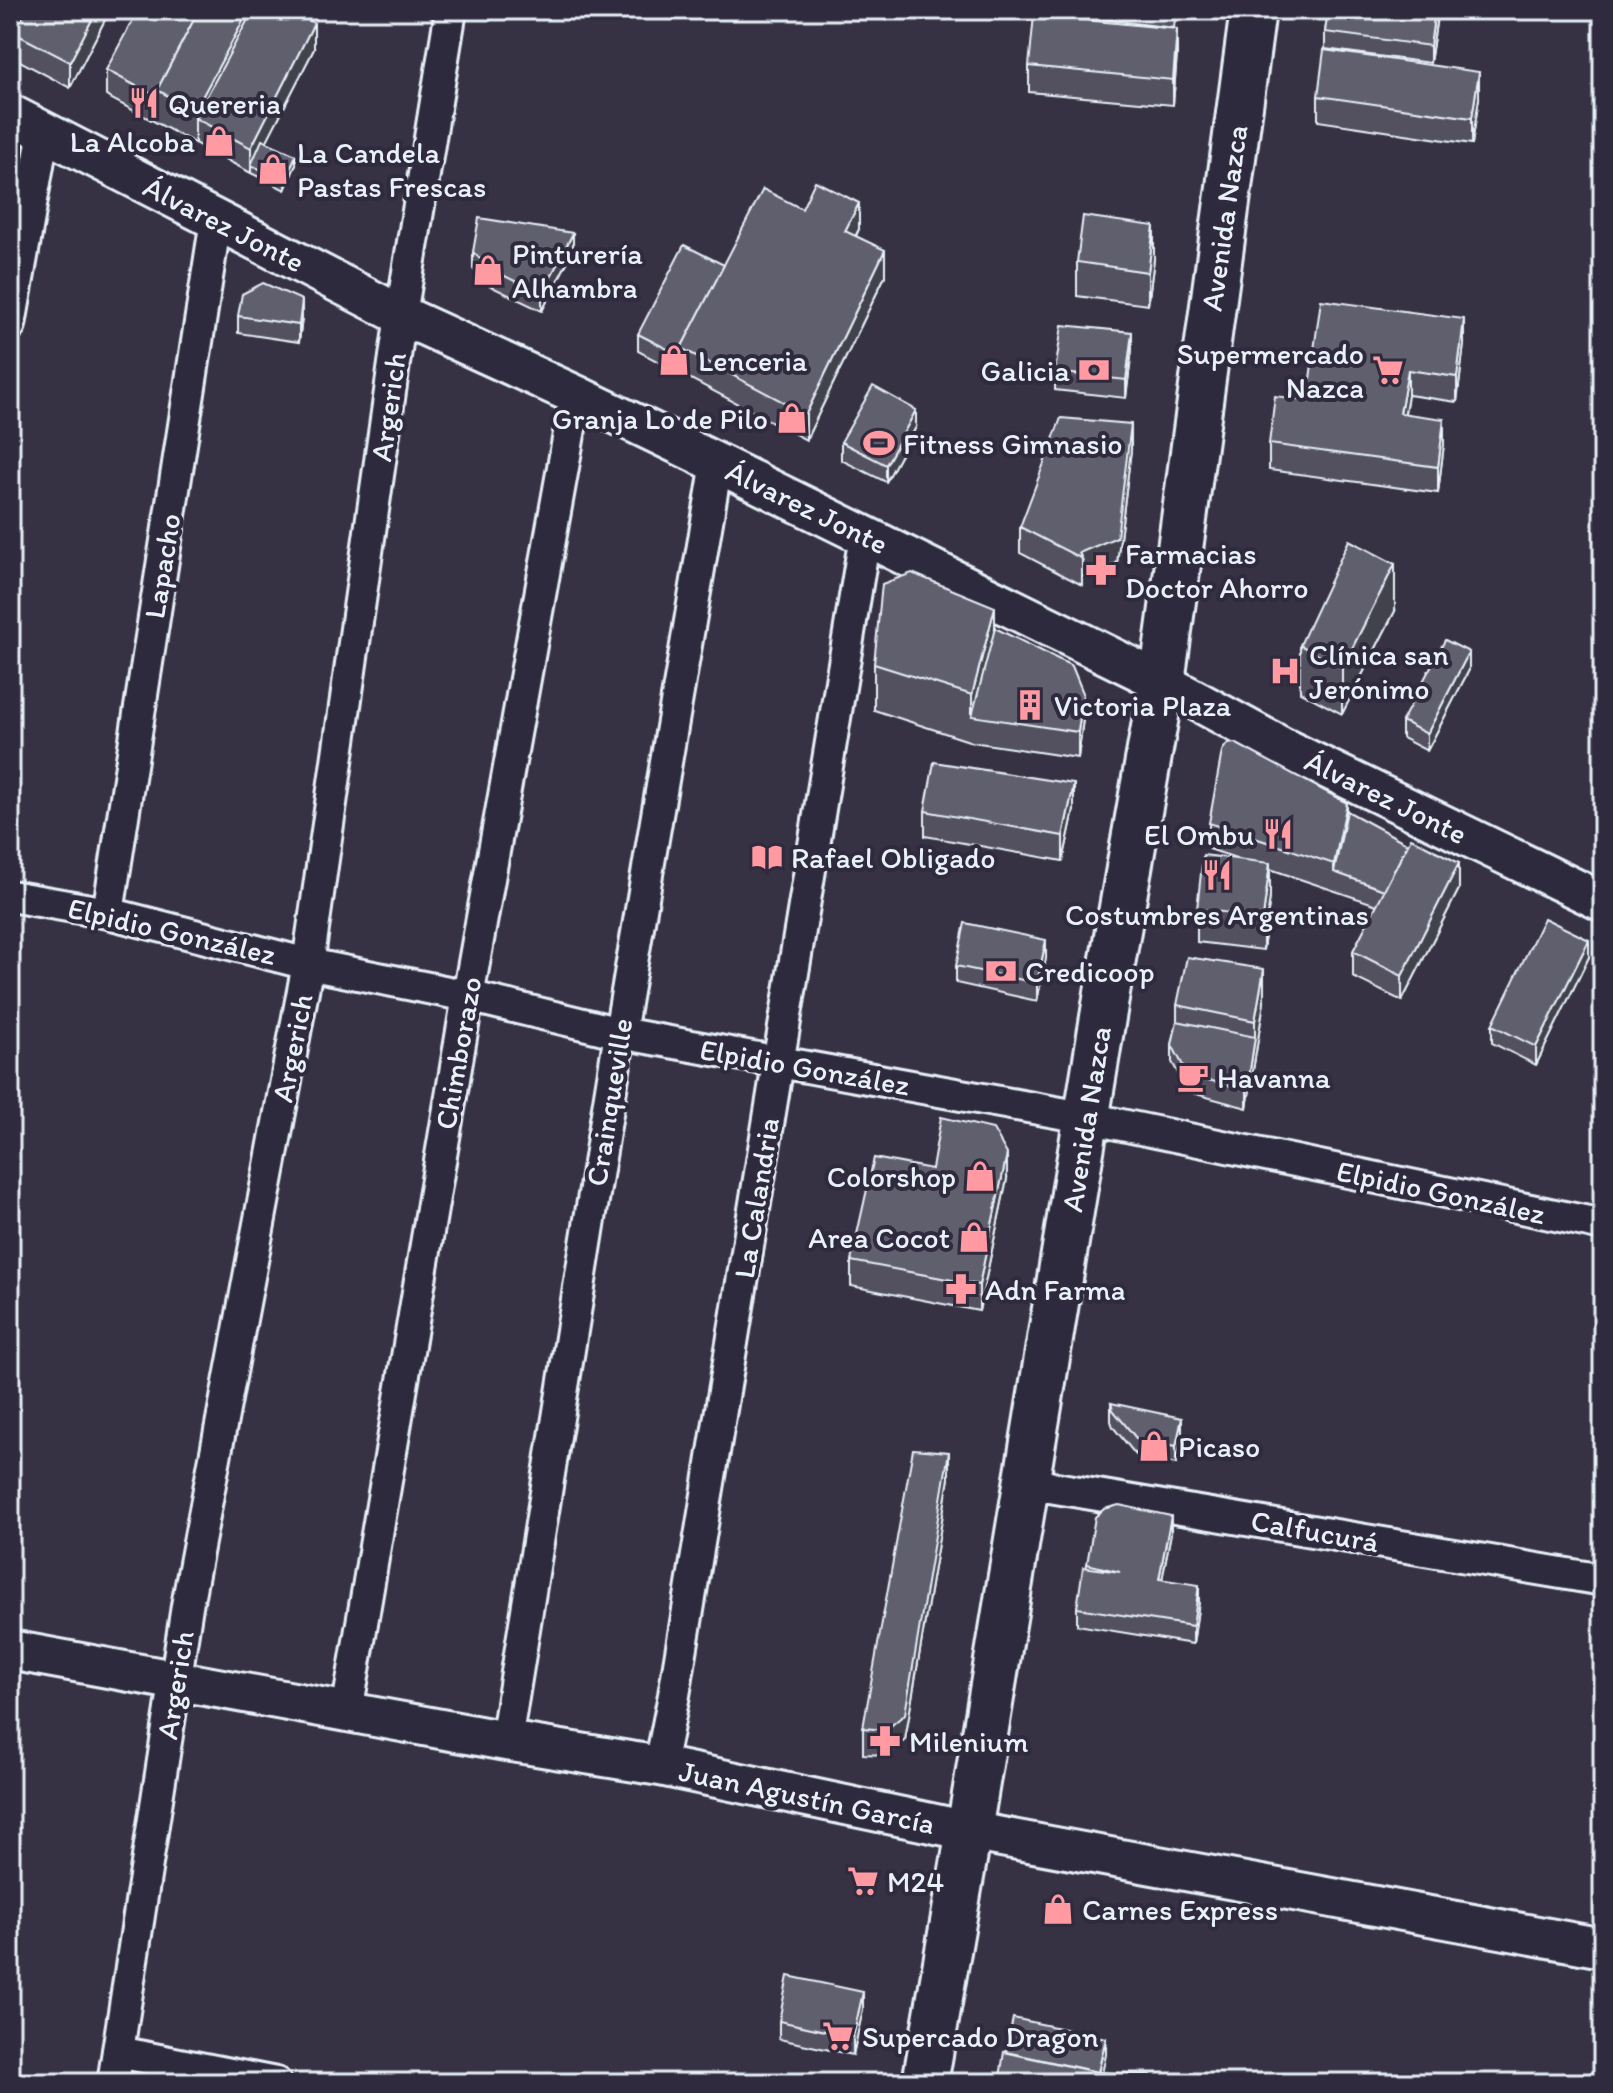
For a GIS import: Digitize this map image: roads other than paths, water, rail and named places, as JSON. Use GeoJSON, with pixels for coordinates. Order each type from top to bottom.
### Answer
{"type":"FeatureCollection","features":[{"type":"Feature","properties":{"kind":"main road","name":"Avenida Nazca"},"geometry":{"type":"LineString","coordinates":[[925,2083],[1162,682],[1253,10]]}},
{"type":"Feature","properties":{"kind":"street","name":"Argerich"},"geometry":{"type":"LineString","coordinates":[[113,2083],[187,1606],[308,964],[401,315],[451,10]]}},
{"type":"Feature","properties":{"kind":"street","name":"Álvarez Jonte"},"geometry":{"type":"LineString","coordinates":[[10,114],[401,315],[717,463],[1162,682],[1280,746],[1603,902]]}},
{"type":"Feature","properties":{"kind":"street"},"geometry":{"type":"LineString","coordinates":[[10,325],[44,131]]}},
{"type":"Feature","properties":{"kind":"street","name":"Lapacho"},"geometry":{"type":"LineString","coordinates":[[108,913],[216,220]]}},
{"type":"Feature","properties":{"kind":"street","name":"Chimborazo"},"geometry":{"type":"LineString","coordinates":[[347,1712],[468,996],[576,395]]}},
{"type":"Feature","properties":{"kind":"street","name":"Crainqueville"},"geometry":{"type":"LineString","coordinates":[[506,1741],[620,1033],[717,463]]}},
{"type":"Feature","properties":{"kind":"street","name":"La Calandria"},"geometry":{"type":"LineString","coordinates":[[660,1766],[865,536]]}},
{"type":"Feature","properties":{"kind":"street","name":"Elpidio González"},"geometry":{"type":"LineString","coordinates":[[10,896],[108,913],[308,964],[468,996],[620,1033],[1088,1118],[1603,1225]]}},
{"type":"Feature","properties":{"kind":"street","name":"Calfucurá"},"geometry":{"type":"LineString","coordinates":[[1026,1483],[1603,1580]]}},
{"type":"Feature","properties":{"kind":"street","name":"Juan Agustín García"},"geometry":{"type":"LineString","coordinates":[[10,1650],[176,1678],[506,1741],[660,1766],[969,1831],[1603,1948]]}},
{"type":"Feature","properties":{"kind":"street"},"geometry":{"type":"LineString","coordinates":[[118,2052],[276,2083]]}},
{"type":"Feature","properties":{"kind":"place","name":"Quereria"},"geometry":{"type":"Point","coordinates":[144,103]}},
{"type":"Feature","properties":{"kind":"place","name":"La Alcoba"},"geometry":{"type":"Point","coordinates":[219,141]}},
{"type":"Feature","properties":{"kind":"place","name":"La Candela Pastas Frescas"},"geometry":{"type":"Point","coordinates":[273,169]}},
{"type":"Feature","properties":{"kind":"place","name":"Pinturería Alhambra"},"geometry":{"type":"Point","coordinates":[488,270]}},
{"type":"Feature","properties":{"kind":"place","name":"Lenceria"},"geometry":{"type":"Point","coordinates":[674,360]}},
{"type":"Feature","properties":{"kind":"place","name":"Galicia"},"geometry":{"type":"Point","coordinates":[1094,370]}},
{"type":"Feature","properties":{"kind":"place","name":"Supermercado Nazca"},"geometry":{"type":"Point","coordinates":[1388,370]}},
{"type":"Feature","properties":{"kind":"place","name":"Granja Lo de Pilo"},"geometry":{"type":"Point","coordinates":[792,418]}},
{"type":"Feature","properties":{"kind":"place","name":"Fitness Gimnasio"},"geometry":{"type":"Point","coordinates":[879,443]}},
{"type":"Feature","properties":{"kind":"place","name":"Farmacias Doctor Ahorro"},"geometry":{"type":"Point","coordinates":[1101,570]}},
{"type":"Feature","properties":{"kind":"place","name":"Clínica san Jerónimo"},"geometry":{"type":"Point","coordinates":[1285,671]}},
{"type":"Feature","properties":{"kind":"place","name":"Victoria Plaza"},"geometry":{"type":"Point","coordinates":[1030,705]}},
{"type":"Feature","properties":{"kind":"place","name":"El Ombu"},"geometry":{"type":"Point","coordinates":[1278,834]}},
{"type":"Feature","properties":{"kind":"place","name":"Rafael Obligado"},"geometry":{"type":"Point","coordinates":[767,857]}},
{"type":"Feature","properties":{"kind":"place","name":"Costumbres Argentinas"},"geometry":{"type":"Point","coordinates":[1217,875]}},
{"type":"Feature","properties":{"kind":"place","name":"Credicoop"},"geometry":{"type":"Point","coordinates":[1001,971]}},
{"type":"Feature","properties":{"kind":"place","name":"Havanna"},"geometry":{"type":"Point","coordinates":[1193,1077]}},
{"type":"Feature","properties":{"kind":"place","name":"Colorshop"},"geometry":{"type":"Point","coordinates":[980,1176]}},
{"type":"Feature","properties":{"kind":"place","name":"Area Cocot"},"geometry":{"type":"Point","coordinates":[974,1237]}},
{"type":"Feature","properties":{"kind":"place","name":"Adn Farma"},"geometry":{"type":"Point","coordinates":[961,1289]}},
{"type":"Feature","properties":{"kind":"place","name":"Picaso"},"geometry":{"type":"Point","coordinates":[1154,1446]}},
{"type":"Feature","properties":{"kind":"place","name":"Milenium"},"geometry":{"type":"Point","coordinates":[885,1741]}},
{"type":"Feature","properties":{"kind":"place","name":"M24"},"geometry":{"type":"Point","coordinates":[863,1881]}},
{"type":"Feature","properties":{"kind":"place","name":"Carnes Express"},"geometry":{"type":"Point","coordinates":[1058,1909]}},
{"type":"Feature","properties":{"kind":"place","name":"Supercado Dragon"},"geometry":{"type":"Point","coordinates":[838,2036]}}]}
